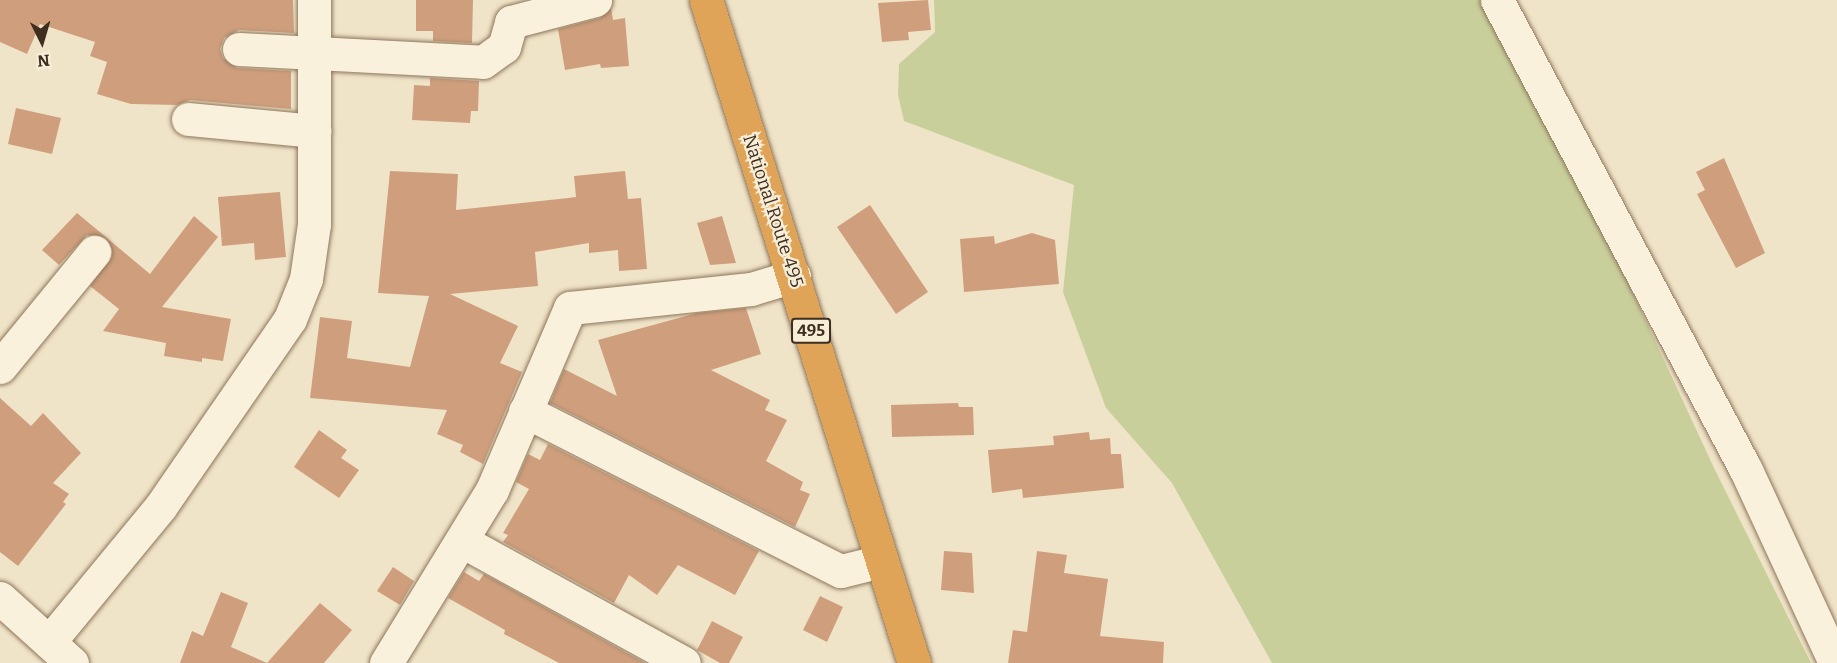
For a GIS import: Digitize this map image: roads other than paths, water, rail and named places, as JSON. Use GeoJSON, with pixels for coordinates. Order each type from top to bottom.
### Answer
{"type":"FeatureCollection","features":[{"type":"Feature","properties":{"kind":"highway","name":"National Route 495"},"geometry":{"type":"LineString","coordinates":[[706,0],[914,663]]}},
{"type":"Feature","properties":{"kind":"street"},"geometry":{"type":"LineString","coordinates":[[0,598],[61,653],[290,319],[306,279],[314,224],[314,0]]}},
{"type":"Feature","properties":{"kind":"street"},"geometry":{"type":"LineString","coordinates":[[239,49],[315,55],[483,62],[504,47],[511,22],[595,0]]}},
{"type":"Feature","properties":{"kind":"street"},"geometry":{"type":"LineString","coordinates":[[1497,0],[1746,470],[1835,663]]}},
{"type":"Feature","properties":{"kind":"street"},"geometry":{"type":"LineString","coordinates":[[188,119],[314,131]]}},
{"type":"Feature","properties":{"kind":"street"},"geometry":{"type":"LineString","coordinates":[[0,367],[94,252]]}},
{"type":"Feature","properties":{"kind":"street"},"geometry":{"type":"LineString","coordinates":[[386,663],[492,490],[570,308],[751,289],[794,276]]}},
{"type":"Feature","properties":{"kind":"street"},"geometry":{"type":"LineString","coordinates":[[525,411],[841,571],[882,561]]}},
{"type":"Feature","properties":{"kind":"street"},"geometry":{"type":"LineString","coordinates":[[462,541],[684,663]]}}]}
